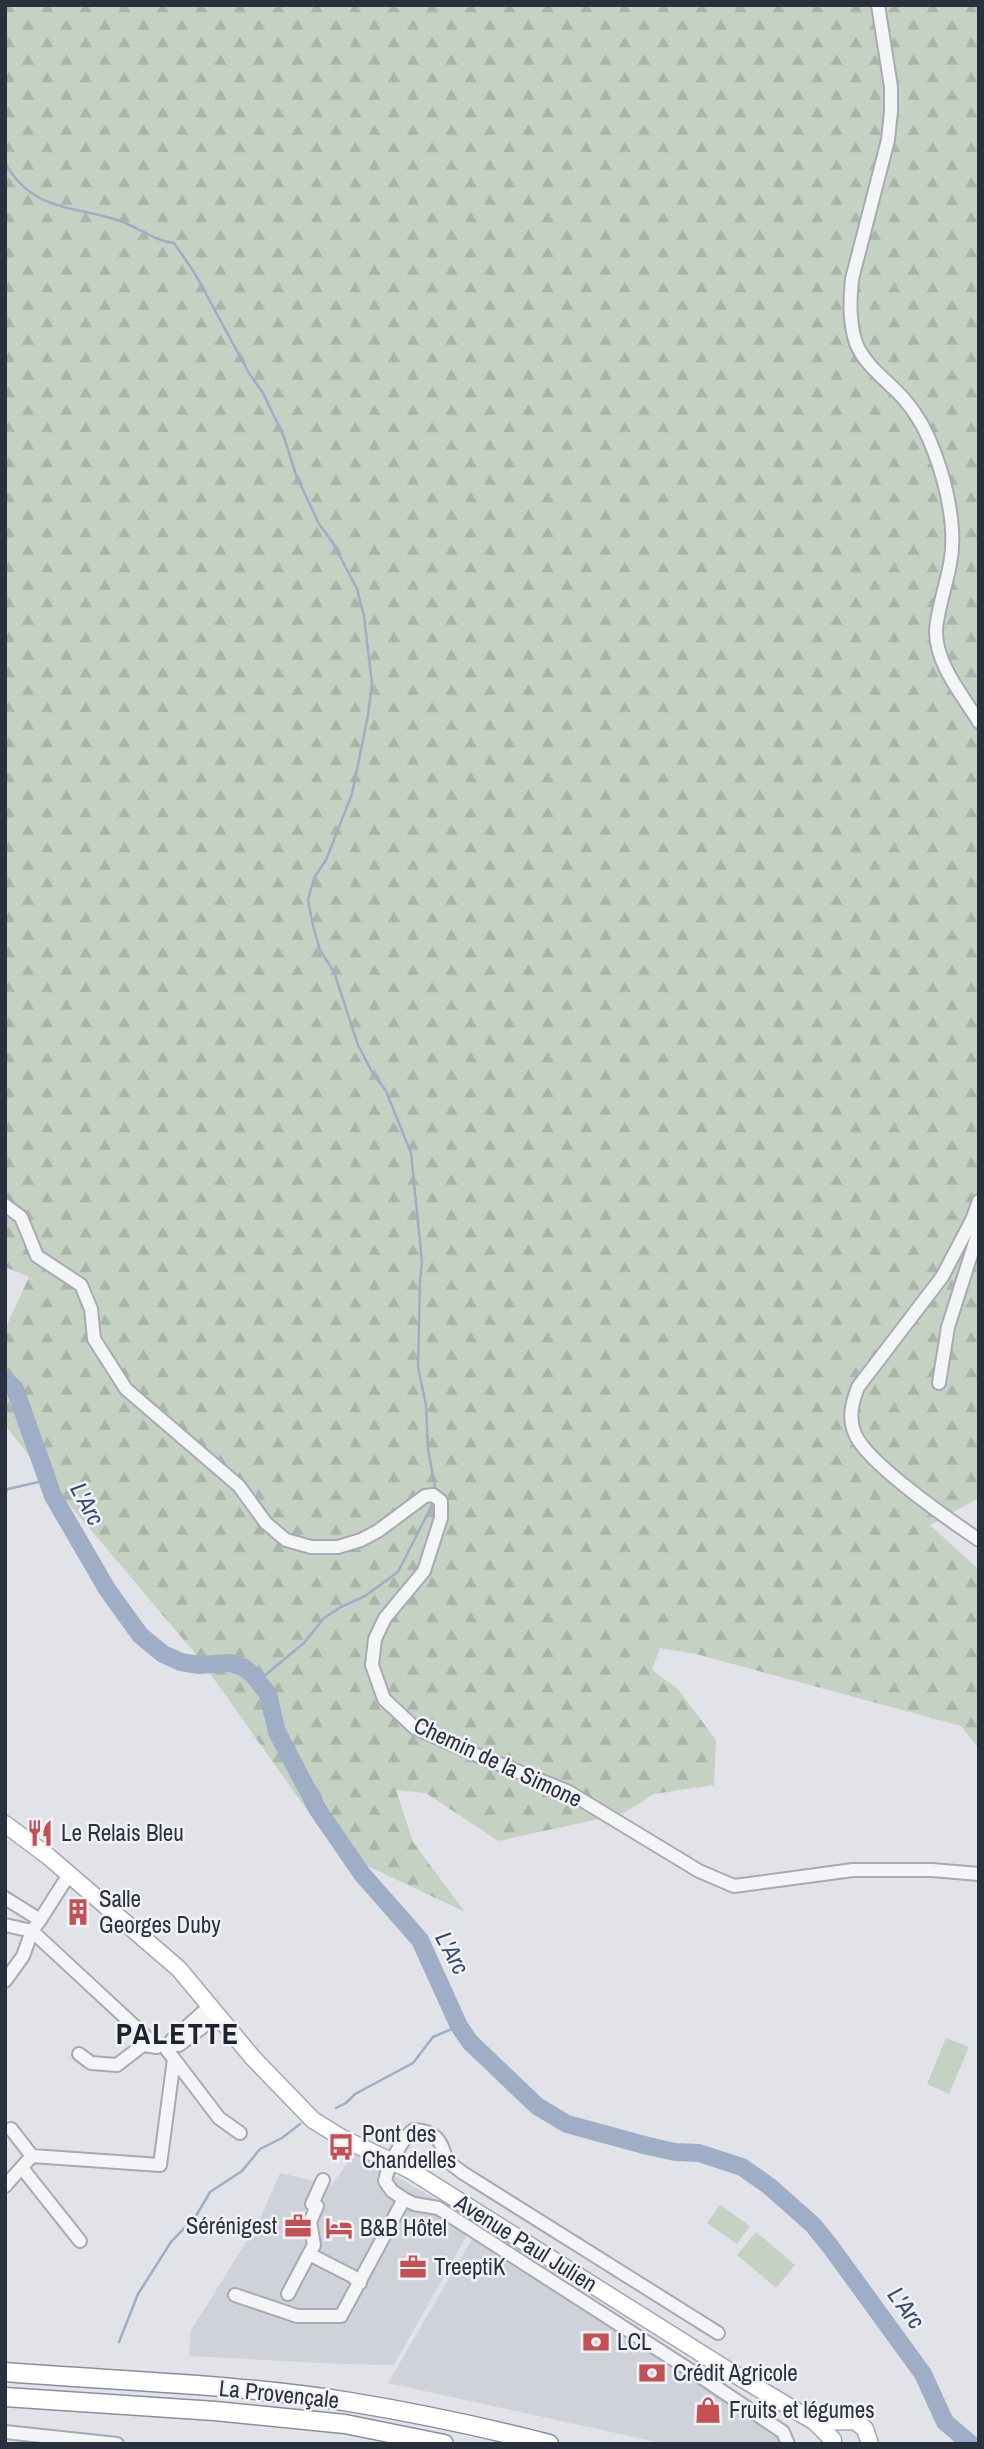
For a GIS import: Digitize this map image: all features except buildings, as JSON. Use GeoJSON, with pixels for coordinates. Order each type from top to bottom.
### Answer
{"type":"FeatureCollection","features":[{"type":"Feature","properties":{"kind":"highway","name":"La Provençale"},"geometry":{"type":"LineString","coordinates":[[5,2372],[218,2387],[348,2402],[492,2429],[549,2444]]}},
{"type":"Feature","properties":{"kind":"highway","name":"La Provençale"},"geometry":{"type":"LineString","coordinates":[[5,2397],[215,2411],[345,2424],[444,2444]]}},
{"type":"Feature","properties":{"kind":"main road","name":"Avenue Paul Julien"},"geometry":{"type":"LineString","coordinates":[[5,1824],[49,1857],[179,1969],[276,2084],[313,2120],[342,2138],[393,2161],[815,2422],[834,2442]]}},
{"type":"Feature","properties":{"kind":"main road"},"geometry":{"type":"LineString","coordinates":[[834,2442],[836,2428],[846,2421]]}},
{"type":"Feature","properties":{"kind":"main road"},"geometry":{"type":"LineString","coordinates":[[815,2422],[859,2423],[865,2429],[868,2442]]}},
{"type":"Feature","properties":{"kind":"street"},"geometry":{"type":"LineString","coordinates":[[878,5],[891,87],[891,111],[888,140],[852,279],[852,325],[857,344],[866,361],[917,416],[936,456],[952,524],[953,544],[936,631],[940,653],[949,673],[979,722]]}},
{"type":"Feature","properties":{"kind":"street"},"geometry":{"type":"LineString","coordinates":[[979,1201],[975,1218],[942,1277],[858,1387],[852,1404],[851,1421],[856,1437],[881,1466],[979,1541]]}},
{"type":"Feature","properties":{"kind":"street","name":"Chemin de la Simone"},"geometry":{"type":"LineString","coordinates":[[5,1205],[21,1217],[37,1256],[81,1285],[91,1309],[94,1339],[126,1389],[239,1486],[266,1523],[286,1539],[311,1547],[338,1547],[378,1531],[425,1496],[433,1495],[441,1501],[441,1518],[424,1571],[385,1618],[375,1639],[372,1665],[384,1699],[415,1728],[567,1791],[699,1871],[734,1886],[853,1870],[932,1870],[979,1874]]}},
{"type":"Feature","properties":{"kind":"street"},"geometry":{"type":"LineString","coordinates":[[939,1383],[948,1327],[977,1236],[975,1218]]}},
{"type":"Feature","properties":{"kind":"street"},"geometry":{"type":"LineString","coordinates":[[5,1981],[23,1956],[36,1926],[68,1875]]}},
{"type":"Feature","properties":{"kind":"street"},"geometry":{"type":"LineString","coordinates":[[5,1898],[167,2050],[219,2118],[240,2133]]}},
{"type":"Feature","properties":{"kind":"street"},"geometry":{"type":"LineString","coordinates":[[5,1925],[36,1926]]}},
{"type":"Feature","properties":{"kind":"street"},"geometry":{"type":"LineString","coordinates":[[11,2129],[32,2156],[160,2165],[167,2050],[172,2040],[214,2011]]}},
{"type":"Feature","properties":{"kind":"street"},"geometry":{"type":"LineString","coordinates":[[79,2054],[91,2063],[117,2065],[143,2045],[167,2050]]}},
{"type":"Feature","properties":{"kind":"street"},"geometry":{"type":"LineString","coordinates":[[718,2333],[454,2167],[446,2160],[443,2143],[433,2133],[414,2130],[405,2137],[385,2180],[392,2191],[414,2204],[438,2208],[783,2432],[788,2444]]}},
{"type":"Feature","properties":{"kind":"street"},"geometry":{"type":"LineString","coordinates":[[5,2186],[32,2156]]}},
{"type":"Feature","properties":{"kind":"street"},"geometry":{"type":"LineString","coordinates":[[22,2168],[80,2241]]}},
{"type":"Feature","properties":{"kind":"street"},"geometry":{"type":"LineString","coordinates":[[288,2294],[314,2245],[310,2222],[317,2206],[312,2204],[323,2180]]}},
{"type":"Feature","properties":{"kind":"street"},"geometry":{"type":"LineString","coordinates":[[235,2295],[296,2316],[341,2316],[404,2199]]}},
{"type":"Feature","properties":{"kind":"street"},"geometry":{"type":"LineString","coordinates":[[309,2254],[352,2276],[360,2283]]}},
{"type":"Feature","properties":{"kind":"street"},"geometry":{"type":"LineString","coordinates":[[10,2436],[117,2444]]}},
{"type":"Feature","properties":{"kind":"shaded area"},"geometry":{"type":"Polygon","coordinates":[[[354,2153],[475,2221],[394,2365],[189,2356],[191,2331],[260,2219],[280,2173],[332,2185],[354,2153]]]}},
{"type":"Feature","properties":{"kind":"shaded area"},"geometry":{"type":"Polygon","coordinates":[[[472,2239],[707,2381],[783,2438],[785,2444],[666,2444],[388,2383],[472,2239]]]}},
{"type":"Feature","properties":{"kind":"green space"},"geometry":{"type":"Polygon","coordinates":[[[5,5],[979,5],[979,1498],[930,1525],[979,1570],[979,1749],[961,1726],[696,1654],[660,1648],[652,1670],[678,1689],[716,1740],[714,1785],[654,1794],[622,1814],[498,1841],[426,1793],[396,1790],[413,1842],[465,1912],[336,1851],[199,1658],[5,1425],[5,1329],[29,1277],[5,1267],[5,5]]]}},
{"type":"Feature","properties":{"kind":"green space"},"geometry":{"type":"Polygon","coordinates":[[[946,2038],[969,2047],[949,2094],[927,2084],[946,2038]]]}},
{"type":"Feature","properties":{"kind":"green space"},"geometry":{"type":"Polygon","coordinates":[[[720,2205],[750,2226],[737,2244],[707,2223],[720,2205]]]}},
{"type":"Feature","properties":{"kind":"green space"},"geometry":{"type":"Polygon","coordinates":[[[756,2232],[795,2265],[776,2288],[737,2255],[756,2232]]]}},
{"type":"Feature","properties":{"kind":"waterway"},"geometry":{"type":"LineString","coordinates":[[5,163],[29,191],[43,200],[123,222],[174,243],[194,272],[249,373],[263,393],[319,524],[333,543],[357,589],[364,616],[372,684],[368,715],[352,794],[326,860],[314,878],[308,900],[320,950],[334,972],[358,1045],[386,1091],[411,1153],[422,1262],[418,1367],[426,1405],[428,1449],[436,1492]]}},
{"type":"Feature","properties":{"kind":"waterway","name":"L'Arc"},"geometry":{"type":"LineString","coordinates":[[5,1379],[15,1389],[53,1496],[107,1589],[140,1635],[163,1654],[181,1662],[199,1665],[230,1663],[243,1667],[253,1675],[268,1694],[277,1732],[318,1810],[362,1874],[420,1940],[459,2026],[470,2042],[537,2106],[567,2124],[675,2152],[699,2153],[742,2167],[769,2186],[813,2225],[830,2246],[923,2374],[945,2422],[971,2444]]}},
{"type":"Feature","properties":{"kind":"waterway"},"geometry":{"type":"LineString","coordinates":[[5,1492],[47,1480]]}},
{"type":"Feature","properties":{"kind":"waterway"},"geometry":{"type":"LineString","coordinates":[[258,1681],[304,1643],[324,1618],[365,1596],[398,1572],[432,1505]]}},
{"type":"Feature","properties":{"kind":"waterway"},"geometry":{"type":"LineString","coordinates":[[336,2108],[355,2094],[413,2063],[433,2037],[459,2026]]}},
{"type":"Feature","properties":{"kind":"waterway"},"geometry":{"type":"LineString","coordinates":[[119,2342],[138,2294],[171,2242],[196,2216],[210,2192],[242,2171],[260,2149],[282,2138],[300,2124]]}},
{"type":"Feature","properties":{"kind":"place","name":"Le Relais Bleu"},"geometry":{"type":"Point","coordinates":[40,1833]}},
{"type":"Feature","properties":{"kind":"place","name":"Salle Georges Duby"},"geometry":{"type":"Point","coordinates":[78,1912]}},
{"type":"Feature","properties":{"kind":"place","name":"Pont des Chandelles"},"geometry":{"type":"Point","coordinates":[341,2147]}},
{"type":"Feature","properties":{"kind":"place","name":"Sérénigest"},"geometry":{"type":"Point","coordinates":[298,2226]}},
{"type":"Feature","properties":{"kind":"place","name":"B&B Hôtel"},"geometry":{"type":"Point","coordinates":[339,2228]}},
{"type":"Feature","properties":{"kind":"place","name":"TreeptiK"},"geometry":{"type":"Point","coordinates":[413,2267]}},
{"type":"Feature","properties":{"kind":"place","name":"LCL"},"geometry":{"type":"Point","coordinates":[596,2342]}},
{"type":"Feature","properties":{"kind":"place","name":"Crédit Agricole"},"geometry":{"type":"Point","coordinates":[652,2373]}},
{"type":"Feature","properties":{"kind":"place","name":"Fruits et légumes"},"geometry":{"type":"Point","coordinates":[708,2410]}},
{"type":"Feature","properties":{"kind":"district","name":"PALETTE"},"geometry":{"type":"Point","coordinates":[178,2034]}}]}
